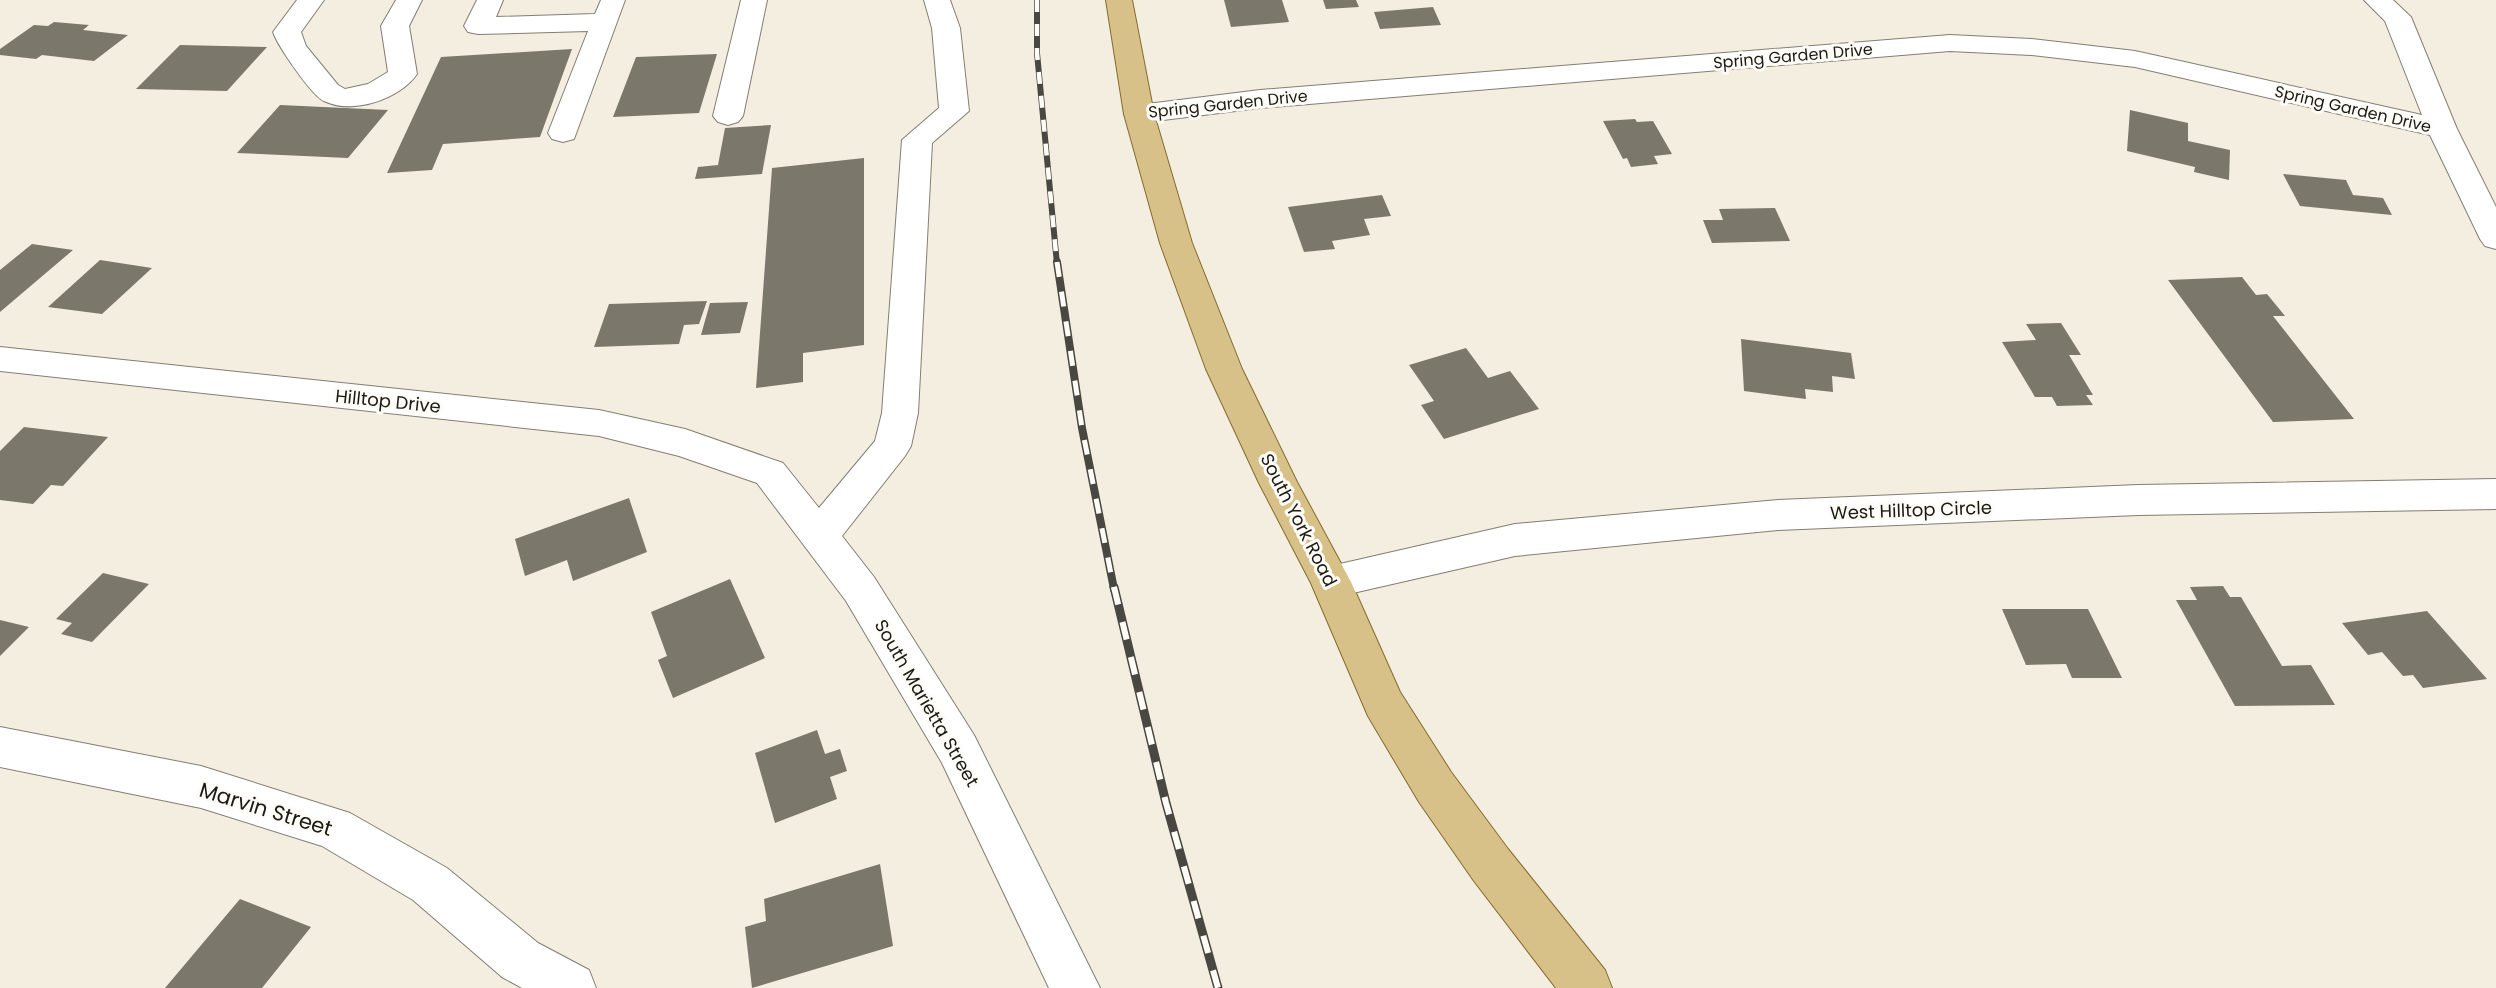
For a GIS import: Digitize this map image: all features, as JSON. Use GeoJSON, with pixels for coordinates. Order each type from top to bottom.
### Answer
{"type":"FeatureCollection","features":[{"type":"Feature","properties":{"kind":"main road","name":"South York Road"},"geometry":{"type":"LineString","coordinates":[[1119,0],[1139,114],[1176,243],[1224,369],[1331,582],[1383,703],[1435,788],[1587,988]]}},
{"type":"Feature","properties":{"kind":"street"},"geometry":{"type":"LineString","coordinates":[[311,0],[287,32],[289,41],[327,90],[337,96],[357,97],[394,85],[403,74],[395,26],[409,0]]}},
{"type":"Feature","properties":{"kind":"street"},"geometry":{"type":"LineString","coordinates":[[490,0],[478,26],[610,11],[563,133]]}},
{"type":"Feature","properties":{"kind":"street"},"geometry":{"type":"LineString","coordinates":[[728,116],[754,0]]}},
{"type":"Feature","properties":{"kind":"street"},"geometry":{"type":"LineString","coordinates":[[819,536],[892,446],[900,413],[917,140],[954,110],[946,28],[937,0]]}},
{"type":"Feature","properties":{"kind":"street"},"geometry":{"type":"LineString","coordinates":[[2377,0],[2397,17],[2442,129],[2496,239]]}},
{"type":"Feature","properties":{"kind":"street","name":"Spring Garden Drive"},"geometry":{"type":"LineString","coordinates":[[1139,114],[1273,98],[1950,43],[2031,47],[2134,60],[2442,129]]}},
{"type":"Feature","properties":{"kind":"street","name":"Hilltop Drive"},"geometry":{"type":"LineString","coordinates":[[0,359],[599,423],[685,443],[770,473]]}},
{"type":"Feature","properties":{"kind":"street","name":"South Marietta Street"},"geometry":{"type":"LineString","coordinates":[[770,473],[860,589],[958,748],[1075,988]]}},
{"type":"Feature","properties":{"kind":"street","name":"West Hilltop Circle"},"geometry":{"type":"LineString","coordinates":[[1331,582],[1515,540],[1778,515],[2138,500],[2496,494]]}},
{"type":"Feature","properties":{"kind":"street","name":"Marvin Street"},"geometry":{"type":"LineString","coordinates":[[0,747],[201,787],[334,828],[430,884],[520,960],[571,988]]}},
{"type":"Feature","properties":{"kind":"building"},"geometry":{"type":"Polygon","coordinates":[[[1224,0],[1282,0],[1289,22],[1231,27],[1224,0]]]}},
{"type":"Feature","properties":{"kind":"building"},"geometry":{"type":"Polygon","coordinates":[[[1323,0],[1356,0],[1359,7],[1326,9],[1323,0]]]}},
{"type":"Feature","properties":{"kind":"building"},"geometry":{"type":"Polygon","coordinates":[[[1433,7],[1441,25],[1380,29],[1374,12],[1433,7]]]}},
{"type":"Feature","properties":{"kind":"building"},"geometry":{"type":"Polygon","coordinates":[[[54,22],[89,25],[83,30],[128,35],[94,61],[42,55],[36,59],[0,55],[0,49],[34,25],[48,26],[54,22]]]}},
{"type":"Feature","properties":{"kind":"building"},"geometry":{"type":"Polygon","coordinates":[[[180,45],[267,47],[227,91],[136,89],[180,45]]]}},
{"type":"Feature","properties":{"kind":"building"},"geometry":{"type":"Polygon","coordinates":[[[572,49],[540,137],[443,144],[432,170],[387,173],[441,57],[572,49]]]}},
{"type":"Feature","properties":{"kind":"building"},"geometry":{"type":"Polygon","coordinates":[[[717,54],[699,113],[613,117],[636,57],[717,54]]]}},
{"type":"Feature","properties":{"kind":"building"},"geometry":{"type":"Polygon","coordinates":[[[280,105],[388,110],[348,158],[237,153],[280,105]]]}},
{"type":"Feature","properties":{"kind":"building"},"geometry":{"type":"Polygon","coordinates":[[[2130,110],[2188,123],[2188,141],[2230,150],[2229,180],[2194,172],[2195,167],[2127,151],[2130,110]]]}},
{"type":"Feature","properties":{"kind":"building"},"geometry":{"type":"Polygon","coordinates":[[[1635,119],[1637,122],[1653,121],[1672,154],[1654,156],[1658,164],[1631,167],[1627,158],[1623,159],[1603,121],[1635,119]]]}},
{"type":"Feature","properties":{"kind":"building"},"geometry":{"type":"Polygon","coordinates":[[[771,125],[762,174],[695,179],[698,167],[718,165],[725,128],[771,125]]]}},
{"type":"Feature","properties":{"kind":"building"},"geometry":{"type":"Polygon","coordinates":[[[864,158],[864,345],[803,353],[803,382],[756,388],[772,168],[864,158]]]}},
{"type":"Feature","properties":{"kind":"building"},"geometry":{"type":"Polygon","coordinates":[[[2283,174],[2346,180],[2353,195],[2383,198],[2392,215],[2300,206],[2283,174]]]}},
{"type":"Feature","properties":{"kind":"building"},"geometry":{"type":"Polygon","coordinates":[[[1382,195],[1391,216],[1364,219],[1370,235],[1332,241],[1335,249],[1304,252],[1288,207],[1382,195]]]}},
{"type":"Feature","properties":{"kind":"building"},"geometry":{"type":"Polygon","coordinates":[[[1775,208],[1790,241],[1712,243],[1703,220],[1723,220],[1719,209],[1775,208]]]}},
{"type":"Feature","properties":{"kind":"building"},"geometry":{"type":"Polygon","coordinates":[[[32,244],[73,250],[0,312],[0,270],[32,244]]]}},
{"type":"Feature","properties":{"kind":"building"},"geometry":{"type":"Polygon","coordinates":[[[100,260],[152,268],[102,314],[48,307],[100,260]]]}},
{"type":"Feature","properties":{"kind":"building"},"geometry":{"type":"Polygon","coordinates":[[[2242,277],[2256,295],[2267,294],[2285,316],[2273,316],[2354,419],[2273,422],[2168,280],[2242,277]]]}},
{"type":"Feature","properties":{"kind":"building"},"geometry":{"type":"Polygon","coordinates":[[[707,301],[699,324],[684,325],[679,344],[594,347],[609,304],[707,301]]]}},
{"type":"Feature","properties":{"kind":"building"},"geometry":{"type":"Polygon","coordinates":[[[748,302],[740,333],[701,335],[710,303],[748,302]]]}},
{"type":"Feature","properties":{"kind":"building"},"geometry":{"type":"Polygon","coordinates":[[[2061,323],[2081,355],[2069,355],[2093,395],[2086,395],[2093,405],[2057,406],[2052,397],[2035,397],[2002,342],[2036,340],[2026,324],[2061,323]]]}},
{"type":"Feature","properties":{"kind":"building"},"geometry":{"type":"Polygon","coordinates":[[[1741,339],[1851,353],[1855,379],[1832,376],[1833,392],[1805,389],[1806,399],[1744,391],[1741,339]]]}},
{"type":"Feature","properties":{"kind":"building"},"geometry":{"type":"Polygon","coordinates":[[[1466,348],[1488,378],[1510,371],[1539,409],[1444,439],[1421,405],[1434,401],[1409,365],[1466,348]]]}},
{"type":"Feature","properties":{"kind":"building"},"geometry":{"type":"Polygon","coordinates":[[[24,427],[108,437],[63,486],[51,485],[33,504],[0,500],[0,451],[24,427]]]}},
{"type":"Feature","properties":{"kind":"building"},"geometry":{"type":"Polygon","coordinates":[[[629,498],[647,552],[573,581],[567,560],[525,576],[515,539],[629,498]]]}},
{"type":"Feature","properties":{"kind":"building"},"geometry":{"type":"Polygon","coordinates":[[[103,573],[149,584],[92,642],[61,634],[72,623],[56,619],[103,573]]]}},
{"type":"Feature","properties":{"kind":"building"},"geometry":{"type":"Polygon","coordinates":[[[730,579],[765,658],[673,698],[658,660],[667,656],[651,612],[730,579]]]}},
{"type":"Feature","properties":{"kind":"building"},"geometry":{"type":"Polygon","coordinates":[[[2223,586],[2230,597],[2241,597],[2282,666],[2311,665],[2335,705],[2235,706],[2176,600],[2197,600],[2190,587],[2223,586]]]}},
{"type":"Feature","properties":{"kind":"building"},"geometry":{"type":"Polygon","coordinates":[[[2002,609],[2088,609],[2122,678],[2072,678],[2066,664],[2026,665],[2002,609]]]}},
{"type":"Feature","properties":{"kind":"building"},"geometry":{"type":"Polygon","coordinates":[[[2427,611],[2487,679],[2423,688],[2413,675],[2403,676],[2382,652],[2368,655],[2342,623],[2427,611]]]}},
{"type":"Feature","properties":{"kind":"building"},"geometry":{"type":"Polygon","coordinates":[[[0,620],[29,627],[0,656],[0,620]]]}},
{"type":"Feature","properties":{"kind":"building"},"geometry":{"type":"Polygon","coordinates":[[[817,730],[825,754],[840,749],[847,771],[830,777],[837,799],[775,823],[755,753],[817,730]]]}},
{"type":"Feature","properties":{"kind":"building"},"geometry":{"type":"Polygon","coordinates":[[[880,864],[893,946],[752,988],[745,927],[766,921],[764,899],[880,864]]]}},
{"type":"Feature","properties":{"kind":"building"},"geometry":{"type":"Polygon","coordinates":[[[240,899],[311,927],[262,988],[165,988],[240,899]]]}},
{"type":"Feature","properties":{"kind":"railway"},"geometry":{"type":"LineString","coordinates":[[1037,0],[1037,53],[1057,264]]}},
{"type":"Feature","properties":{"kind":"railway"},"geometry":{"type":"LineString","coordinates":[[1057,262],[1082,428],[1114,589]]}},
{"type":"Feature","properties":{"kind":"railway"},"geometry":{"type":"LineString","coordinates":[[1114,587],[1166,803],[1218,988]]}}]}
